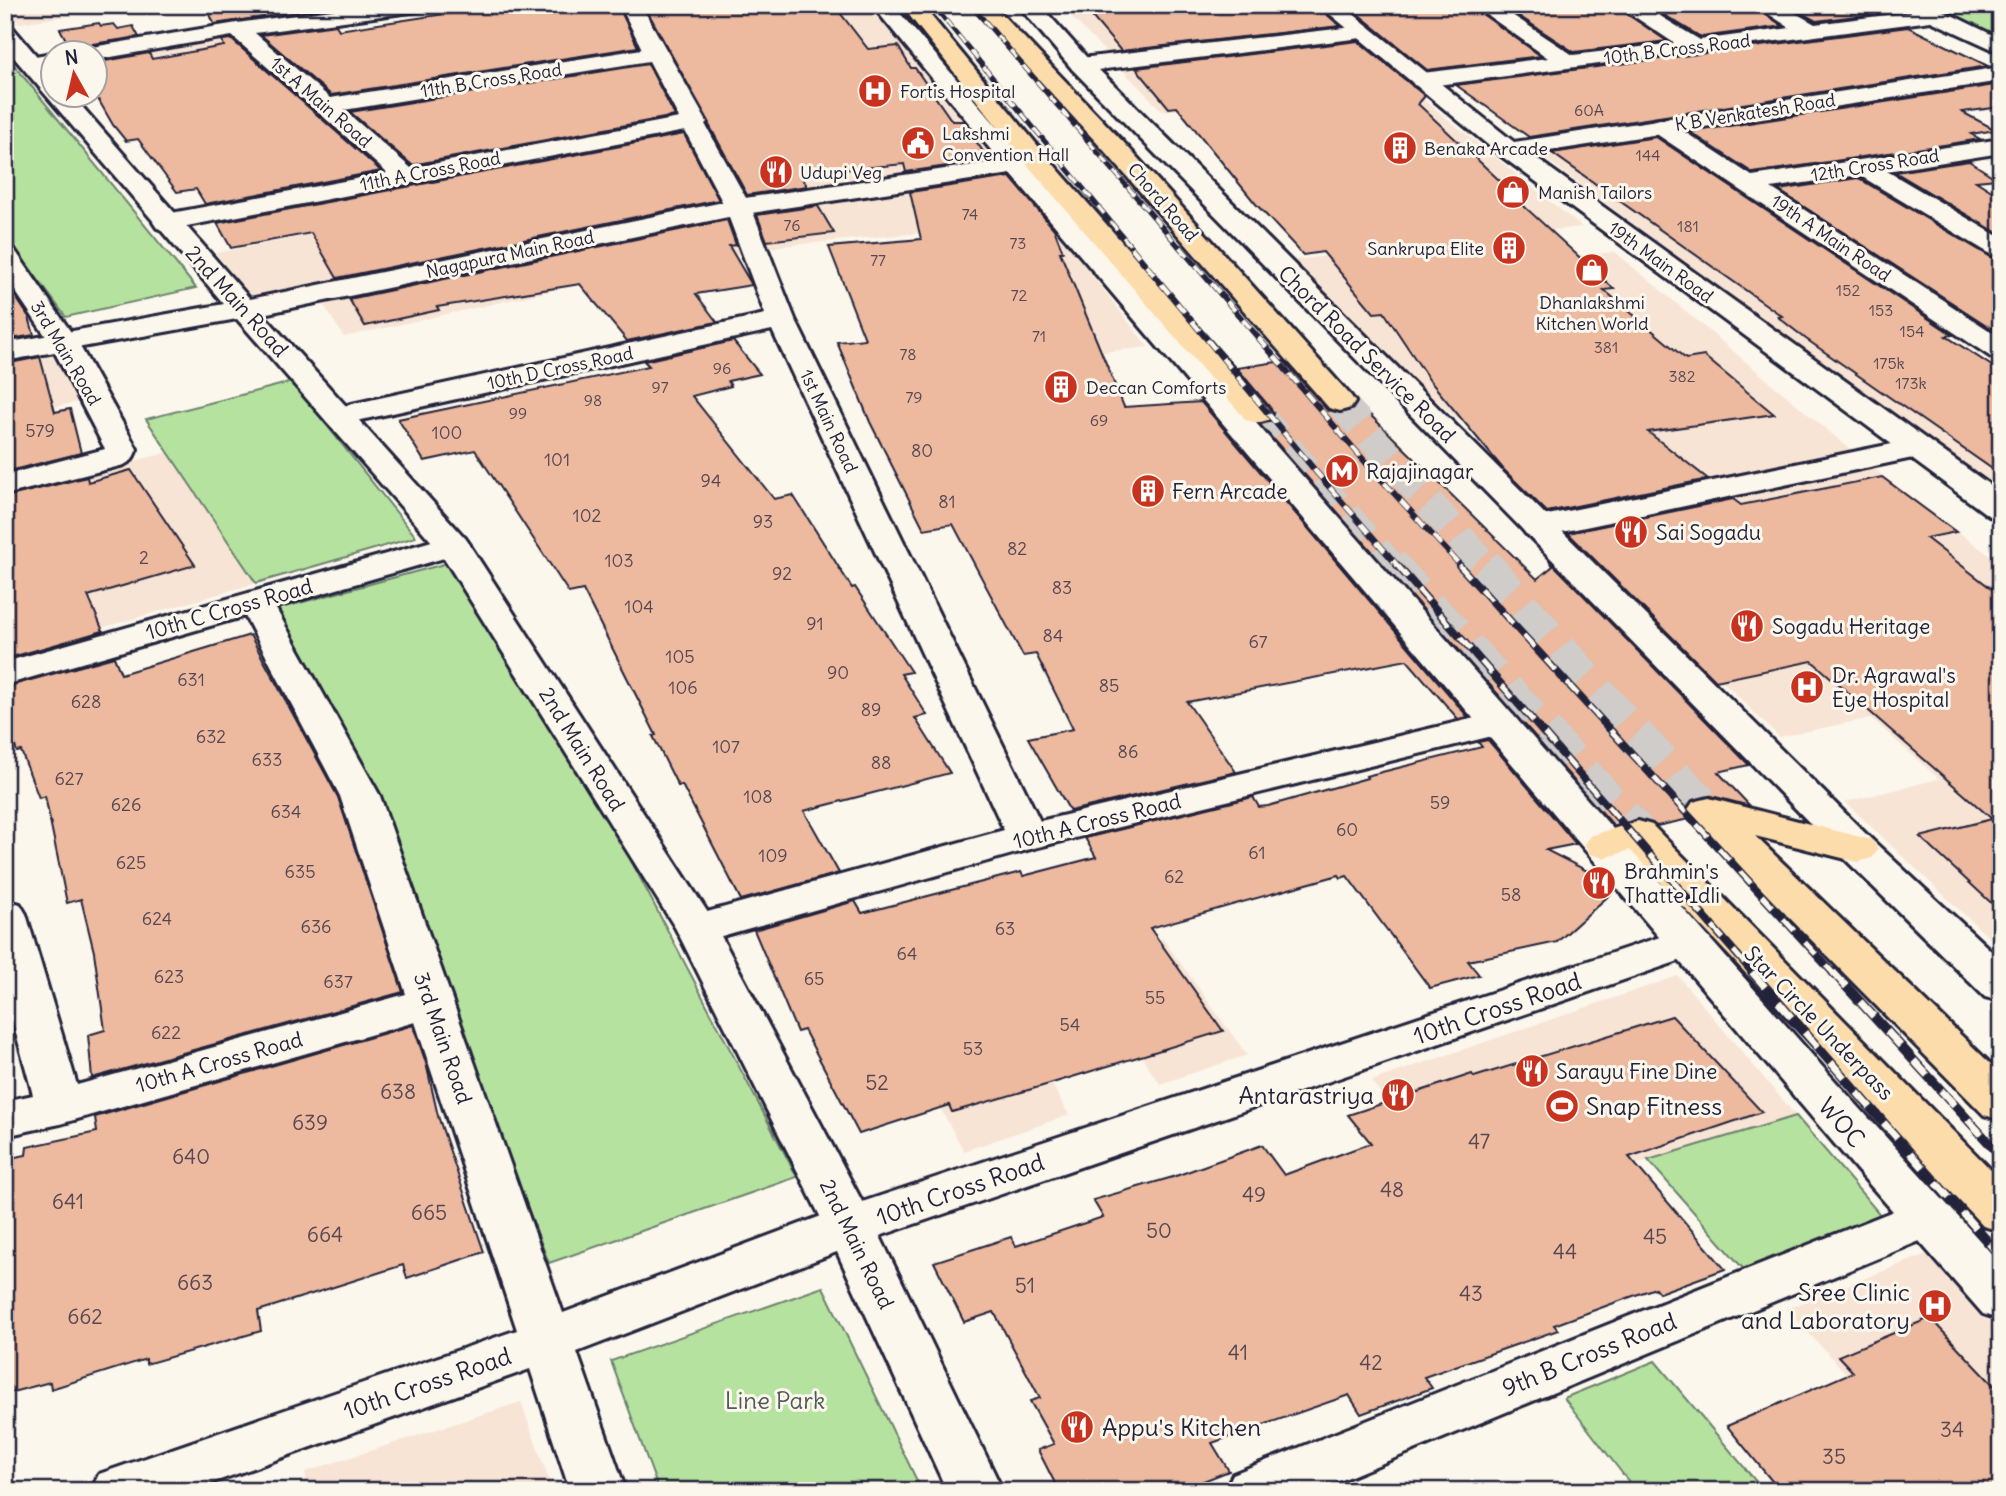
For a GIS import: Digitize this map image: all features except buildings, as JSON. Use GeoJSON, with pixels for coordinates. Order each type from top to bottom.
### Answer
{"type":"FeatureCollection","features":[{"type":"Feature","properties":{"kind":"main road"},"geometry":{"type":"LineString","coordinates":[[895,5],[913,22],[930,28]]}},
{"type":"Feature","properties":{"kind":"main road"},"geometry":{"type":"LineString","coordinates":[[911,5],[1027,165],[1257,414]]}},
{"type":"Feature","properties":{"kind":"main road","name":"Chord Road"},"geometry":{"type":"LineString","coordinates":[[981,5],[1117,150],[1340,402]]}},
{"type":"Feature","properties":{"kind":"main road"},"geometry":{"type":"LineString","coordinates":[[1008,5],[1015,14],[1018,28],[1015,41]]}},
{"type":"Feature","properties":{"kind":"main road"},"geometry":{"type":"LineString","coordinates":[[1858,849],[1707,811],[2001,1103]]}},
{"type":"Feature","properties":{"kind":"main road","name":"Star Circle Underpass"},"geometry":{"type":"LineString","coordinates":[[1621,839],[2001,1212]]}},
{"type":"Feature","properties":{"kind":"street"},"geometry":{"type":"LineString","coordinates":[[108,51],[237,29],[418,5]]}},
{"type":"Feature","properties":{"kind":"street","name":"1st Main Road"},"geometry":{"type":"LineString","coordinates":[[630,5],[695,122],[738,207],[781,319],[1027,837]]}},
{"type":"Feature","properties":{"kind":"street","name":"WOC"},"geometry":{"type":"LineString","coordinates":[[882,5],[1027,165],[1500,723],[1621,839],[1687,943],[2001,1299]]}},
{"type":"Feature","properties":{"kind":"street","name":"Chord Road Service Road"},"geometry":{"type":"LineString","coordinates":[[1028,5],[1081,65],[1538,527],[1858,849],[2001,986]]}},
{"type":"Feature","properties":{"kind":"street","name":"19th Main Road"},"geometry":{"type":"LineString","coordinates":[[1329,5],[1509,150],[2001,509]]}},
{"type":"Feature","properties":{"kind":"street"},"geometry":{"type":"LineString","coordinates":[[1483,5],[1568,62]]}},
{"type":"Feature","properties":{"kind":"street"},"geometry":{"type":"LineString","coordinates":[[1628,5],[1696,47]]}},
{"type":"Feature","properties":{"kind":"street"},"geometry":{"type":"LineString","coordinates":[[1765,5],[1811,31]]}},
{"type":"Feature","properties":{"kind":"street"},"geometry":{"type":"LineString","coordinates":[[1923,10],[2001,47]]}},
{"type":"Feature","properties":{"kind":"street","name":"10th B Cross Road"},"geometry":{"type":"LineString","coordinates":[[1422,80],[1811,31],[1923,10]]}},
{"type":"Feature","properties":{"kind":"street","name":"1st A Main Road"},"geometry":{"type":"LineString","coordinates":[[237,29],[405,176]]}},
{"type":"Feature","properties":{"kind":"street"},"geometry":{"type":"LineString","coordinates":[[1081,65],[1362,32]]}},
{"type":"Feature","properties":{"kind":"street"},"geometry":{"type":"LineString","coordinates":[[5,33],[38,59]]}},
{"type":"Feature","properties":{"kind":"street","name":"11th B Cross Road"},"geometry":{"type":"LineString","coordinates":[[326,107],[656,53]]}},
{"type":"Feature","properties":{"kind":"street","name":"K B Venkatesh Road"},"geometry":{"type":"LineString","coordinates":[[1509,150],[2001,74]]}},
{"type":"Feature","properties":{"kind":"street","name":"2nd Main Road"},"geometry":{"type":"LineString","coordinates":[[70,108],[166,222],[453,545],[697,929],[850,1226],[975,1491]]}},
{"type":"Feature","properties":{"kind":"street","name":"11th A Cross Road"},"geometry":{"type":"LineString","coordinates":[[166,222],[695,122]]}},
{"type":"Feature","properties":{"kind":"street","name":"19th A Main Road"},"geometry":{"type":"LineString","coordinates":[[1660,126],[2001,351]]}},
{"type":"Feature","properties":{"kind":"street","name":"12th Cross Road"},"geometry":{"type":"LineString","coordinates":[[1748,184],[2001,146]]}},
{"type":"Feature","properties":{"kind":"street","name":"Nagapura Main Road"},"geometry":{"type":"LineString","coordinates":[[5,352],[244,309],[738,207],[1027,165]]}},
{"type":"Feature","properties":{"kind":"street"},"geometry":{"type":"LineString","coordinates":[[1865,167],[2001,249]]}},
{"type":"Feature","properties":{"kind":"street","name":"3rd Main Road"},"geometry":{"type":"LineString","coordinates":[[5,255],[63,341],[121,449],[121,453],[113,458],[5,485]]}},
{"type":"Feature","properties":{"kind":"street","name":"10th D Cross Road"},"geometry":{"type":"LineString","coordinates":[[338,416],[781,319]]}},
{"type":"Feature","properties":{"kind":"street"},"geometry":{"type":"LineString","coordinates":[[1538,527],[1916,447]]}},
{"type":"Feature","properties":{"kind":"street","name":"10th C Cross Road"},"geometry":{"type":"LineString","coordinates":[[5,674],[453,545]]}},
{"type":"Feature","properties":{"kind":"street","name":"3rd Main Road"},"geometry":{"type":"LineString","coordinates":[[254,601],[360,796],[598,1491]]}},
{"type":"Feature","properties":{"kind":"street","name":"10th A Cross Road"},"geometry":{"type":"LineString","coordinates":[[697,929],[1027,837],[1500,723]]}},
{"type":"Feature","properties":{"kind":"street"},"geometry":{"type":"LineString","coordinates":[[5,914],[60,1107]]}},
{"type":"Feature","properties":{"kind":"street","name":"10th Cross Road"},"geometry":{"type":"LineString","coordinates":[[118,1491],[545,1342],[850,1226],[1687,943]]}},
{"type":"Feature","properties":{"kind":"street","name":"10th A Cross Road"},"geometry":{"type":"LineString","coordinates":[[5,1119],[60,1107],[431,1002]]}},
{"type":"Feature","properties":{"kind":"street","name":"9th B Cross Road"},"geometry":{"type":"LineString","coordinates":[[1253,1491],[1926,1217]]}},
{"type":"Feature","properties":{"kind":"shaded area"},"geometry":{"type":"Polygon","coordinates":[[[5,5],[144,5],[19,23],[5,5]]]}},
{"type":"Feature","properties":{"kind":"shaded area"},"geometry":{"type":"Polygon","coordinates":[[[750,5],[869,5],[1006,165],[252,301],[216,253],[691,161],[700,172],[846,152],[750,5]]]}},
{"type":"Feature","properties":{"kind":"shaded area"},"geometry":{"type":"Polygon","coordinates":[[[1060,5],[1306,5],[1582,227],[1436,242],[1460,267],[1615,252],[1870,466],[2001,564],[2001,949],[1845,802],[1939,779],[1871,718],[1779,737],[1629,589],[1561,508],[1408,376],[1294,260],[1428,244],[1278,99],[1162,111],[1060,5]]]}},
{"type":"Feature","properties":{"kind":"shaded area"},"geometry":{"type":"Polygon","coordinates":[[[235,34],[258,58],[159,75],[140,50],[235,34]]]}},
{"type":"Feature","properties":{"kind":"shaded area"},"geometry":{"type":"Polygon","coordinates":[[[1864,99],[1913,125],[1640,164],[2001,413],[2001,495],[1540,155],[1864,99]]]}},
{"type":"Feature","properties":{"kind":"shaded area"},"geometry":{"type":"Polygon","coordinates":[[[1011,171],[1148,347],[985,365],[920,233],[780,246],[559,289],[344,337],[323,304],[721,217],[1011,171]]]}},
{"type":"Feature","properties":{"kind":"shaded area"},"geometry":{"type":"Polygon","coordinates":[[[51,348],[78,402],[5,417],[5,357],[51,348]]]}},
{"type":"Feature","properties":{"kind":"shaded area"},"geometry":{"type":"Polygon","coordinates":[[[169,452],[256,583],[5,656],[5,495],[169,452]]]}},
{"type":"Feature","properties":{"kind":"shaded area"},"geometry":{"type":"Polygon","coordinates":[[[1163,939],[1247,1055],[1160,1084],[1080,963],[1163,939]]]}},
{"type":"Feature","properties":{"kind":"shaded area"},"geometry":{"type":"Polygon","coordinates":[[[1678,976],[1796,1116],[1648,1160],[1487,1220],[1371,1081],[1678,976]]]}},
{"type":"Feature","properties":{"kind":"shaded area"},"geometry":{"type":"Polygon","coordinates":[[[993,979],[1069,1115],[964,1151],[886,1010],[993,979]]]}},
{"type":"Feature","properties":{"kind":"shaded area"},"geometry":{"type":"Polygon","coordinates":[[[1927,1254],[2001,1333],[2001,1491],[1953,1488],[1786,1309],[1927,1254]]]}},
{"type":"Feature","properties":{"kind":"shaded area"},"geometry":{"type":"Polygon","coordinates":[[[521,1402],[553,1491],[308,1491],[305,1472],[521,1402]]]}},
{"type":"Feature","properties":{"kind":"green space"},"geometry":{"type":"Polygon","coordinates":[[[1928,5],[2001,5],[2001,41],[1928,5]]]}},
{"type":"Feature","properties":{"kind":"green space"},"geometry":{"type":"Polygon","coordinates":[[[5,54],[38,94],[38,108],[49,108],[196,288],[66,317],[5,235],[5,54]]]}},
{"type":"Feature","properties":{"kind":"green space"},"geometry":{"type":"Polygon","coordinates":[[[292,382],[416,537],[256,583],[146,419],[292,382]]]}},
{"type":"Feature","properties":{"kind":"green space"},"geometry":{"type":"Polygon","coordinates":[[[448,563],[594,790],[797,1177],[549,1263],[387,846],[270,611],[448,563]]]}},
{"type":"Feature","properties":{"kind":"green space"},"geometry":{"type":"Polygon","coordinates":[[[1796,1116],[1883,1218],[1747,1273],[1648,1160],[1796,1116]]]}},
{"type":"Feature","properties":{"kind":"green space","name":"Line Park"},"geometry":{"type":"Polygon","coordinates":[[[823,1287],[922,1491],[659,1491],[611,1361],[823,1287]]]}},
{"type":"Feature","properties":{"kind":"green space"},"geometry":{"type":"Polygon","coordinates":[[[1655,1361],[1764,1491],[1636,1491],[1564,1398],[1655,1361]]]}},
{"type":"Feature","properties":{"kind":"tunnel"},"geometry":{"type":"LineString","coordinates":[[1340,402],[1485,566]]}},
{"type":"Feature","properties":{"kind":"tunnel"},"geometry":{"type":"LineString","coordinates":[[1257,414],[1390,566]]}},
{"type":"Feature","properties":{"kind":"tunnel"},"geometry":{"type":"LineString","coordinates":[[1389,565],[1638,834]]}},
{"type":"Feature","properties":{"kind":"tunnel"},"geometry":{"type":"LineString","coordinates":[[1483,565],[1621,721],[1707,811]]}},
{"type":"Feature","properties":{"kind":"railway"},"geometry":{"type":"LineString","coordinates":[[933,5],[1133,249]]}},
{"type":"Feature","properties":{"kind":"railway"},"geometry":{"type":"LineString","coordinates":[[971,5],[1181,249]]}},
{"type":"Feature","properties":{"kind":"railway"},"geometry":{"type":"LineString","coordinates":[[1131,247],[1317,473],[1398,566]]}},
{"type":"Feature","properties":{"kind":"railway"},"geometry":{"type":"LineString","coordinates":[[1180,247],[1368,465],[1461,566]]}},
{"type":"Feature","properties":{"kind":"railway"},"geometry":{"type":"LineString","coordinates":[[1397,565],[1754,974]]}},
{"type":"Feature","properties":{"kind":"railway"},"geometry":{"type":"LineString","coordinates":[[1459,565],[1834,974]]}},
{"type":"Feature","properties":{"kind":"railway"},"geometry":{"type":"LineString","coordinates":[[1752,972],[2001,1257]]}},
{"type":"Feature","properties":{"kind":"railway"},"geometry":{"type":"LineString","coordinates":[[1833,972],[2001,1156]]}},
{"type":"Feature","properties":{"kind":"place","name":"Fortis Hospital"},"geometry":{"type":"Point","coordinates":[875,91]}},
{"type":"Feature","properties":{"kind":"place","name":"Lakshmi Convention Hall"},"geometry":{"type":"Point","coordinates":[918,143]}},
{"type":"Feature","properties":{"kind":"place","name":"Benaka Arcade"},"geometry":{"type":"Point","coordinates":[1400,148]}},
{"type":"Feature","properties":{"kind":"place","name":"Udupi Veg"},"geometry":{"type":"Point","coordinates":[776,172]}},
{"type":"Feature","properties":{"kind":"place","name":"Manish Tailors"},"geometry":{"type":"Point","coordinates":[1513,192]}},
{"type":"Feature","properties":{"kind":"place","name":"Sankrupa Elite"},"geometry":{"type":"Point","coordinates":[1509,248]}},
{"type":"Feature","properties":{"kind":"place","name":"Dhanlakshmi Kitchen World"},"geometry":{"type":"Point","coordinates":[1592,270]}},
{"type":"Feature","properties":{"kind":"place","name":"Deccan Comforts"},"geometry":{"type":"Point","coordinates":[1061,387]}},
{"type":"Feature","properties":{"kind":"place","name":"Rajajinagar"},"geometry":{"type":"Point","coordinates":[1342,471]}},
{"type":"Feature","properties":{"kind":"place","name":"Fern Arcade"},"geometry":{"type":"Point","coordinates":[1148,491]}},
{"type":"Feature","properties":{"kind":"place","name":"Sai Sogadu"},"geometry":{"type":"Point","coordinates":[1631,532]}},
{"type":"Feature","properties":{"kind":"place","name":"Sogadu Heritage"},"geometry":{"type":"Point","coordinates":[1747,626]}},
{"type":"Feature","properties":{"kind":"place","name":"Dr. Agrawal's Eye Hospital"},"geometry":{"type":"Point","coordinates":[1807,687]}},
{"type":"Feature","properties":{"kind":"place","name":"Brahmin's Thatte Idli"},"geometry":{"type":"Point","coordinates":[1599,883]}},
{"type":"Feature","properties":{"kind":"place","name":"Sarayu Fine Dine"},"geometry":{"type":"Point","coordinates":[1532,1071]}},
{"type":"Feature","properties":{"kind":"place","name":"Antarastriya"},"geometry":{"type":"Point","coordinates":[1398,1095]}},
{"type":"Feature","properties":{"kind":"place","name":"Snap Fitness"},"geometry":{"type":"Point","coordinates":[1562,1106]}},
{"type":"Feature","properties":{"kind":"place","name":"Sree Clinic and Laboratory"},"geometry":{"type":"Point","coordinates":[1935,1306]}},
{"type":"Feature","properties":{"kind":"place","name":"Appu's Kitchen"},"geometry":{"type":"Point","coordinates":[1077,1427]}}]}
